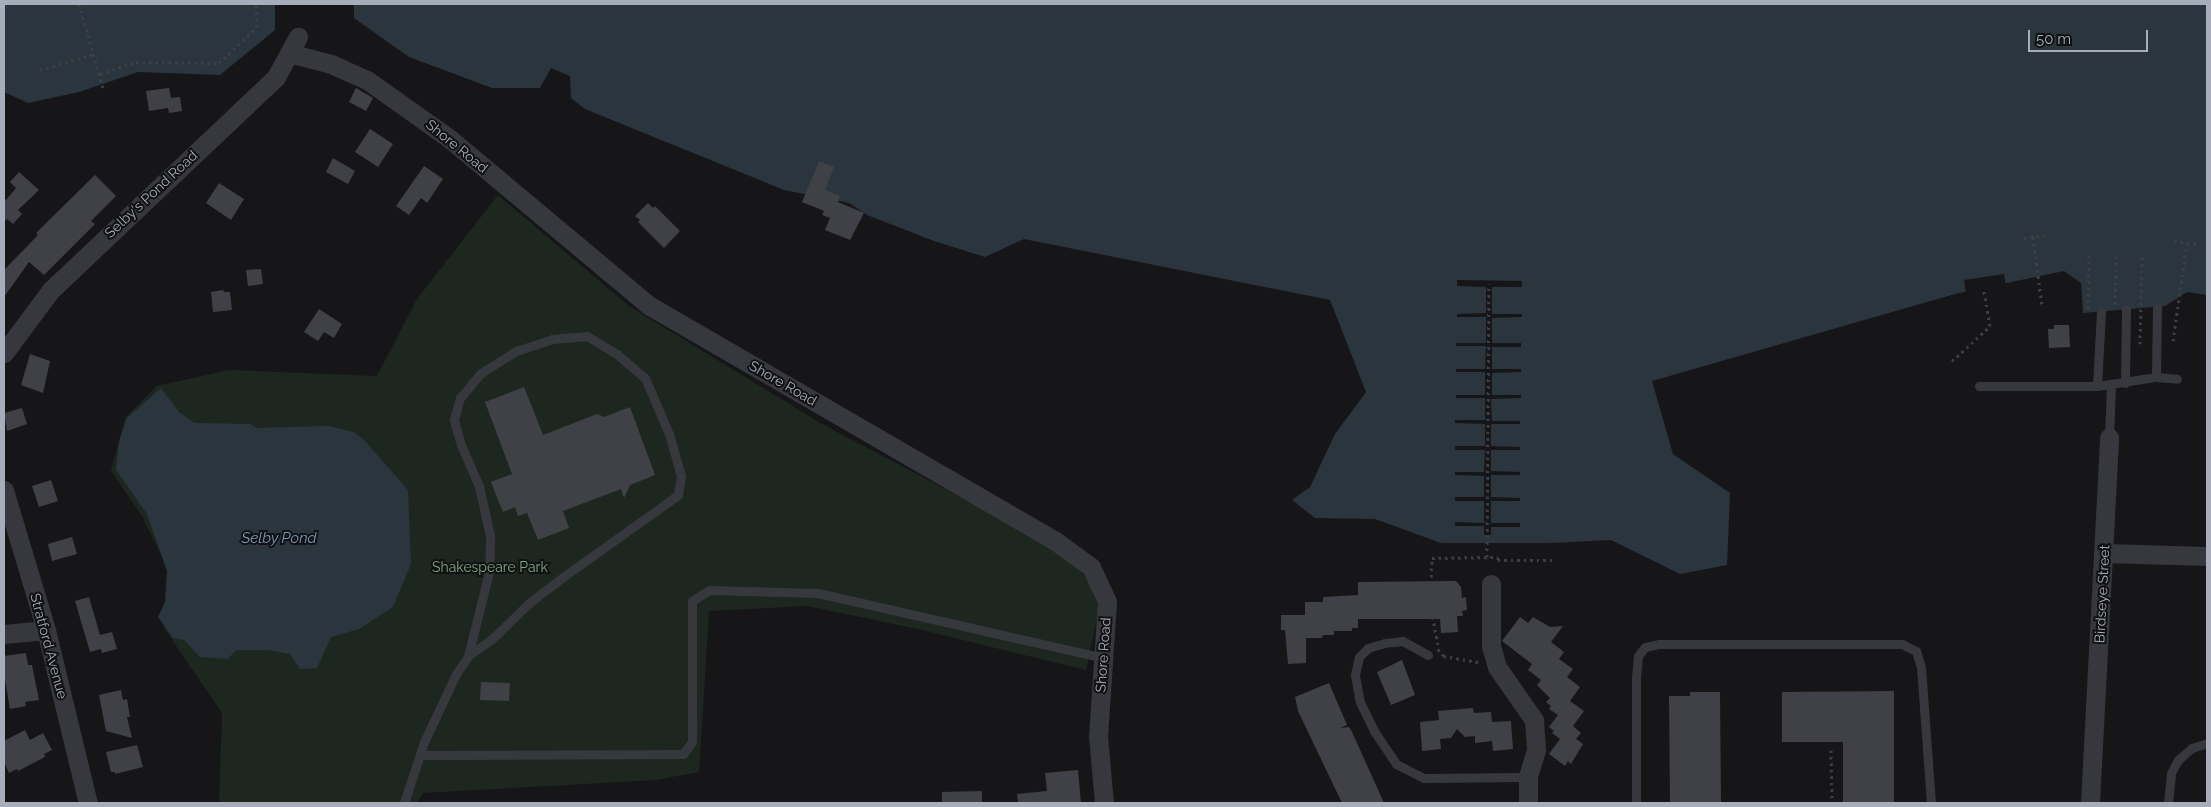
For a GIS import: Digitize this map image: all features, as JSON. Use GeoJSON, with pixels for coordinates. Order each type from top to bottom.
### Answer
{"type":"FeatureCollection","features":[{"type":"Feature","properties":{"kind":"street","name":"Selby's Pond Road"},"geometry":{"type":"LineString","coordinates":[[4,353],[50,290],[276,77],[293,45]]}},
{"type":"Feature","properties":{"kind":"street","name":"Shore Road"},"geometry":{"type":"LineString","coordinates":[[293,45],[374,84],[450,139],[650,306],[1054,540],[1090,567],[1107,602],[1098,736],[1104,803]]}},
{"type":"Feature","properties":{"kind":"street","name":"Birdseye Street"},"geometry":{"type":"LineString","coordinates":[[2090,803],[2109,437]]}},
{"type":"Feature","properties":{"kind":"street","name":"Stratford Avenue"},"geometry":{"type":"LineString","coordinates":[[4,490],[46,630],[88,803]]}},
{"type":"Feature","properties":{"kind":"street"},"geometry":{"type":"LineString","coordinates":[[2104,553],[2207,556]]}},
{"type":"Feature","properties":{"kind":"street"},"geometry":{"type":"LineString","coordinates":[[1491,584],[1491,646],[1496,664],[1534,720],[1536,750],[1528,777],[1528,803]]}},
{"type":"Feature","properties":{"kind":"street"},"geometry":{"type":"LineString","coordinates":[[4,634],[46,630]]}},
{"type":"Feature","properties":{"kind":"lane"},"geometry":{"type":"LineString","coordinates":[[2156,377],[2157,307]]}},
{"type":"Feature","properties":{"kind":"lane"},"geometry":{"type":"LineString","coordinates":[[2125,383],[2126,309]]}},
{"type":"Feature","properties":{"kind":"lane"},"geometry":{"type":"LineString","coordinates":[[2097,386],[2101,311]]}},
{"type":"Feature","properties":{"kind":"lane"},"geometry":{"type":"LineString","coordinates":[[404,803],[420,755],[453,680],[468,656],[489,572],[490,536],[479,486],[461,445],[454,420],[460,398],[480,372],[516,351],[552,339],[587,336],[617,354],[645,378],[669,434],[681,476],[678,495],[529,603],[492,639],[468,656]]}},
{"type":"Feature","properties":{"kind":"lane"},"geometry":{"type":"LineString","coordinates":[[1979,386],[2097,386],[2156,377],[2177,379]]}},
{"type":"Feature","properties":{"kind":"lane","name":"Birdseye Street"},"geometry":{"type":"LineString","coordinates":[[2109,437],[2111,385]]}},
{"type":"Feature","properties":{"kind":"lane"},"geometry":{"type":"LineString","coordinates":[[420,755],[683,754],[692,742],[692,602],[708,590],[818,593],[1104,658]]}},
{"type":"Feature","properties":{"kind":"lane"},"geometry":{"type":"LineString","coordinates":[[1428,655],[1403,641],[1385,643],[1368,648],[1359,657],[1355,675],[1360,702],[1374,731],[1396,764],[1424,778],[1528,777]]}},
{"type":"Feature","properties":{"kind":"lane"},"geometry":{"type":"LineString","coordinates":[[1636,803],[1636,678],[1638,656],[1645,647],[1660,644],[1902,644],[1916,651],[1921,666],[1931,803]]}},
{"type":"Feature","properties":{"kind":"lane"},"geometry":{"type":"LineString","coordinates":[[2168,803],[2171,773],[2178,760],[2192,748],[2207,743]]}},
{"type":"Feature","properties":{"kind":"path"},"geometry":{"type":"LineString","coordinates":[[79,4],[103,88]]}},
{"type":"Feature","properties":{"kind":"path"},"geometry":{"type":"LineString","coordinates":[[100,74],[136,62],[219,63],[257,27],[256,4]]}},
{"type":"Feature","properties":{"kind":"path"},"geometry":{"type":"LineString","coordinates":[[40,70],[94,54]]}},
{"type":"Feature","properties":{"kind":"path"},"geometry":{"type":"LineString","coordinates":[[2024,238],[2045,235]]}},
{"type":"Feature","properties":{"kind":"path"},"geometry":{"type":"LineString","coordinates":[[2033,237],[2042,306]]}},
{"type":"Feature","properties":{"kind":"path"},"geometry":{"type":"LineString","coordinates":[[2174,241],[2200,244]]}},
{"type":"Feature","properties":{"kind":"path"},"geometry":{"type":"LineString","coordinates":[[2173,341],[2187,243]]}},
{"type":"Feature","properties":{"kind":"path"},"geometry":{"type":"LineString","coordinates":[[2088,315],[2089,256]]}},
{"type":"Feature","properties":{"kind":"path"},"geometry":{"type":"LineString","coordinates":[[2115,305],[2116,256]]}},
{"type":"Feature","properties":{"kind":"path"},"geometry":{"type":"LineString","coordinates":[[2140,344],[2142,256]]}},
{"type":"Feature","properties":{"kind":"path"},"geometry":{"type":"LineString","coordinates":[[1487,557],[1489,284]]}},
{"type":"Feature","properties":{"kind":"path"},"geometry":{"type":"LineString","coordinates":[[1952,361],[1990,326],[1984,291]]}},
{"type":"Feature","properties":{"kind":"path"},"geometry":{"type":"LineString","coordinates":[[1496,664],[1444,656],[1439,651],[1430,603],[1432,558],[1498,557],[1498,560],[1552,560]]}},
{"type":"Feature","properties":{"kind":"path"},"geometry":{"type":"LineString","coordinates":[[1831,750],[1832,803]]}},
{"type":"Feature","properties":{"kind":"green space","name":"Shakespeare Park"},"geometry":{"type":"Polygon","coordinates":[[[498,195],[629,306],[822,424],[1055,547],[1075,564],[1090,583],[1099,609],[1086,670],[918,629],[807,606],[709,611],[699,772],[655,780],[423,793],[417,803],[219,803],[222,713],[164,628],[170,573],[142,516],[111,471],[125,418],[157,386],[229,370],[377,376],[417,299],[498,195]]]}},
{"type":"Feature","properties":{"kind":"water"},"geometry":{"type":"Polygon","coordinates":[[[4,4],[275,4],[275,30],[220,75],[138,72],[79,92],[28,103],[4,92],[4,4]]]}},
{"type":"Feature","properties":{"kind":"water"},"geometry":{"type":"Polygon","coordinates":[[[354,4],[2207,4],[2207,295],[2187,292],[2165,306],[2083,313],[2081,283],[2064,271],[1955,294],[1652,381],[1673,454],[1730,493],[1727,565],[1680,574],[1611,540],[1550,543],[1441,543],[1375,519],[1315,518],[1292,500],[1310,487],[1335,434],[1366,392],[1330,300],[1024,239],[985,257],[934,241],[867,215],[849,203],[784,190],[585,109],[571,98],[570,76],[551,68],[540,88],[492,88],[409,57],[354,18],[354,4]]]}},
{"type":"Feature","properties":{"kind":"water","name":"Selby Pond"},"geometry":{"type":"Polygon","coordinates":[[[161,388],[179,412],[194,423],[250,424],[257,428],[328,426],[354,432],[365,441],[408,490],[411,564],[393,607],[359,629],[331,637],[317,668],[300,669],[290,654],[268,650],[237,650],[227,659],[200,657],[184,640],[173,638],[158,617],[165,602],[167,571],[147,514],[116,470],[119,442],[127,418],[161,388]]]}},
{"type":"Feature","properties":{"kind":"pier"},"geometry":{"type":"Polygon","coordinates":[[[2004,274],[2006,287],[1966,294],[1964,280],[2004,274]]]}},
{"type":"Feature","properties":{"kind":"pier"},"geometry":{"type":"Polygon","coordinates":[[[1457,280],[1522,281],[1522,287],[1492,287],[1492,314],[1522,314],[1522,317],[1492,318],[1492,343],[1521,343],[1521,347],[1492,347],[1492,369],[1521,369],[1521,372],[1492,373],[1492,395],[1521,395],[1521,398],[1491,399],[1492,421],[1520,421],[1520,424],[1491,424],[1491,446],[1520,447],[1520,450],[1491,450],[1491,471],[1520,472],[1520,475],[1491,475],[1491,497],[1520,498],[1520,501],[1491,501],[1491,523],[1520,523],[1520,527],[1491,527],[1491,535],[1484,535],[1484,526],[1455,526],[1455,522],[1484,523],[1484,501],[1455,501],[1455,497],[1484,497],[1484,476],[1455,475],[1455,472],[1484,472],[1485,450],[1455,450],[1455,446],[1485,446],[1485,424],[1455,423],[1455,420],[1485,420],[1485,398],[1456,398],[1456,395],[1485,395],[1485,372],[1456,372],[1456,369],[1485,369],[1486,346],[1456,346],[1456,343],[1486,343],[1486,317],[1457,317],[1457,314],[1486,313],[1486,287],[1457,286],[1457,280]]]}},
{"type":"Feature","properties":{"kind":"building"},"geometry":{"type":"Polygon","coordinates":[[[169,88],[171,98],[180,97],[182,111],[169,113],[168,108],[149,111],[146,91],[169,88]]]}},
{"type":"Feature","properties":{"kind":"building"},"geometry":{"type":"Polygon","coordinates":[[[356,88],[373,98],[366,111],[349,102],[356,88]]]}},
{"type":"Feature","properties":{"kind":"building"},"geometry":{"type":"Polygon","coordinates":[[[370,129],[393,144],[378,167],[355,152],[370,129]]]}},
{"type":"Feature","properties":{"kind":"building"},"geometry":{"type":"Polygon","coordinates":[[[333,158],[355,171],[348,184],[326,172],[333,158]]]}},
{"type":"Feature","properties":{"kind":"building"},"geometry":{"type":"Polygon","coordinates":[[[819,161],[834,167],[825,190],[840,196],[838,202],[864,213],[850,240],[825,230],[830,218],[822,215],[824,211],[802,202],[819,161]]]}},
{"type":"Feature","properties":{"kind":"building"},"geometry":{"type":"Polygon","coordinates":[[[424,166],[443,179],[427,203],[421,198],[409,215],[396,206],[424,166]]]}},
{"type":"Feature","properties":{"kind":"building"},"geometry":{"type":"Polygon","coordinates":[[[19,172],[39,190],[18,210],[22,214],[13,224],[7,219],[4,222],[4,198],[6,200],[16,188],[10,182],[19,172]]]}},
{"type":"Feature","properties":{"kind":"building"},"geometry":{"type":"Polygon","coordinates":[[[95,175],[116,196],[91,221],[95,224],[44,275],[29,262],[4,297],[4,270],[38,235],[36,233],[95,175]]]}},
{"type":"Feature","properties":{"kind":"building"},"geometry":{"type":"Polygon","coordinates":[[[219,183],[244,199],[231,220],[206,203],[219,183]]]}},
{"type":"Feature","properties":{"kind":"building"},"geometry":{"type":"Polygon","coordinates":[[[648,203],[653,208],[655,206],[680,231],[664,248],[638,222],[640,220],[635,216],[648,203]]]}},
{"type":"Feature","properties":{"kind":"building"},"geometry":{"type":"Polygon","coordinates":[[[261,269],[263,284],[248,286],[246,270],[261,269]]]}},
{"type":"Feature","properties":{"kind":"building"},"geometry":{"type":"Polygon","coordinates":[[[223,290],[224,292],[230,292],[232,310],[213,312],[211,292],[223,290]]]}},
{"type":"Feature","properties":{"kind":"building"},"geometry":{"type":"Polygon","coordinates":[[[319,309],[342,324],[334,338],[324,332],[318,341],[304,332],[319,309]]]}},
{"type":"Feature","properties":{"kind":"building"},"geometry":{"type":"Polygon","coordinates":[[[2054,325],[2069,325],[2070,347],[2049,348],[2048,329],[2054,329],[2054,325]]]}},
{"type":"Feature","properties":{"kind":"building"},"geometry":{"type":"Polygon","coordinates":[[[30,354],[50,361],[43,393],[21,385],[30,354]]]}},
{"type":"Feature","properties":{"kind":"building"},"geometry":{"type":"Polygon","coordinates":[[[524,387],[543,435],[597,414],[604,417],[630,407],[655,475],[630,485],[624,498],[621,489],[563,511],[569,528],[538,540],[527,513],[518,516],[515,507],[503,512],[491,482],[512,474],[485,402],[524,387]]]}},
{"type":"Feature","properties":{"kind":"building"},"geometry":{"type":"Polygon","coordinates":[[[22,408],[27,424],[7,431],[4,413],[22,408]]]}},
{"type":"Feature","properties":{"kind":"building"},"geometry":{"type":"Polygon","coordinates":[[[51,480],[58,501],[39,507],[32,486],[51,480]]]}},
{"type":"Feature","properties":{"kind":"building"},"geometry":{"type":"Polygon","coordinates":[[[72,537],[77,554],[52,561],[48,544],[72,537]]]}},
{"type":"Feature","properties":{"kind":"building"},"geometry":{"type":"Polygon","coordinates":[[[1456,581],[1461,587],[1462,598],[1466,597],[1467,610],[1462,611],[1463,616],[1457,616],[1458,632],[1441,633],[1440,619],[1358,619],[1358,628],[1352,628],[1352,631],[1334,631],[1334,635],[1323,635],[1322,638],[1306,638],[1306,663],[1288,664],[1285,630],[1281,630],[1281,615],[1305,615],[1305,602],[1323,602],[1323,597],[1358,595],[1358,582],[1456,581]]]}},
{"type":"Feature","properties":{"kind":"building"},"geometry":{"type":"Polygon","coordinates":[[[89,597],[100,635],[112,632],[117,649],[102,653],[101,649],[90,652],[75,601],[89,597]]]}},
{"type":"Feature","properties":{"kind":"building"},"geometry":{"type":"Polygon","coordinates":[[[1520,617],[1528,623],[1533,617],[1550,627],[1563,626],[1551,642],[1564,652],[1559,659],[1573,669],[1567,677],[1580,687],[1570,701],[1584,711],[1573,726],[1581,733],[1576,739],[1583,744],[1571,764],[1568,761],[1565,766],[1549,754],[1560,739],[1552,733],[1554,731],[1549,727],[1558,715],[1549,709],[1551,706],[1546,702],[1550,698],[1537,685],[1541,680],[1528,670],[1532,664],[1502,641],[1520,617]]]}},
{"type":"Feature","properties":{"kind":"building"},"geometry":{"type":"Polygon","coordinates":[[[26,653],[28,665],[32,665],[39,700],[25,702],[26,706],[10,709],[4,674],[4,656],[26,653]]]}},
{"type":"Feature","properties":{"kind":"building"},"geometry":{"type":"Polygon","coordinates":[[[1402,660],[1415,695],[1391,705],[1377,672],[1402,660]]]}},
{"type":"Feature","properties":{"kind":"building"},"geometry":{"type":"Polygon","coordinates":[[[481,682],[510,683],[509,701],[480,700],[481,682]]]}},
{"type":"Feature","properties":{"kind":"building"},"geometry":{"type":"Polygon","coordinates":[[[1329,683],[1347,725],[1340,728],[1349,727],[1352,732],[1384,803],[1342,803],[1298,711],[1295,697],[1329,683]]]}},
{"type":"Feature","properties":{"kind":"building"},"geometry":{"type":"Polygon","coordinates":[[[121,690],[123,700],[127,699],[130,717],[127,717],[132,738],[106,731],[99,695],[121,690]]]}},
{"type":"Feature","properties":{"kind":"building"},"geometry":{"type":"Polygon","coordinates":[[[1894,691],[1894,803],[1843,803],[1843,742],[1782,742],[1782,692],[1894,691]]]}},
{"type":"Feature","properties":{"kind":"building"},"geometry":{"type":"Polygon","coordinates":[[[1690,692],[1720,692],[1721,803],[1670,803],[1669,696],[1690,696],[1690,692]]]}},
{"type":"Feature","properties":{"kind":"building"},"geometry":{"type":"Polygon","coordinates":[[[1473,708],[1474,713],[1491,712],[1492,722],[1511,721],[1513,749],[1493,751],[1492,741],[1475,743],[1475,736],[1465,737],[1457,729],[1451,738],[1440,739],[1441,749],[1422,751],[1420,722],[1439,720],[1438,711],[1473,708]]]}},
{"type":"Feature","properties":{"kind":"building"},"geometry":{"type":"Polygon","coordinates":[[[25,730],[30,740],[43,733],[52,750],[44,754],[45,757],[18,771],[17,769],[9,773],[4,762],[4,741],[25,730]]]}},
{"type":"Feature","properties":{"kind":"building"},"geometry":{"type":"Polygon","coordinates":[[[137,745],[143,767],[115,774],[115,772],[111,772],[106,752],[137,745]]]}},
{"type":"Feature","properties":{"kind":"building"},"geometry":{"type":"Polygon","coordinates":[[[1078,770],[1081,803],[1018,803],[1017,794],[1047,791],[1045,773],[1078,770]]]}},
{"type":"Feature","properties":{"kind":"building"},"geometry":{"type":"Polygon","coordinates":[[[982,791],[982,803],[942,803],[942,792],[982,791]]]}}]}
